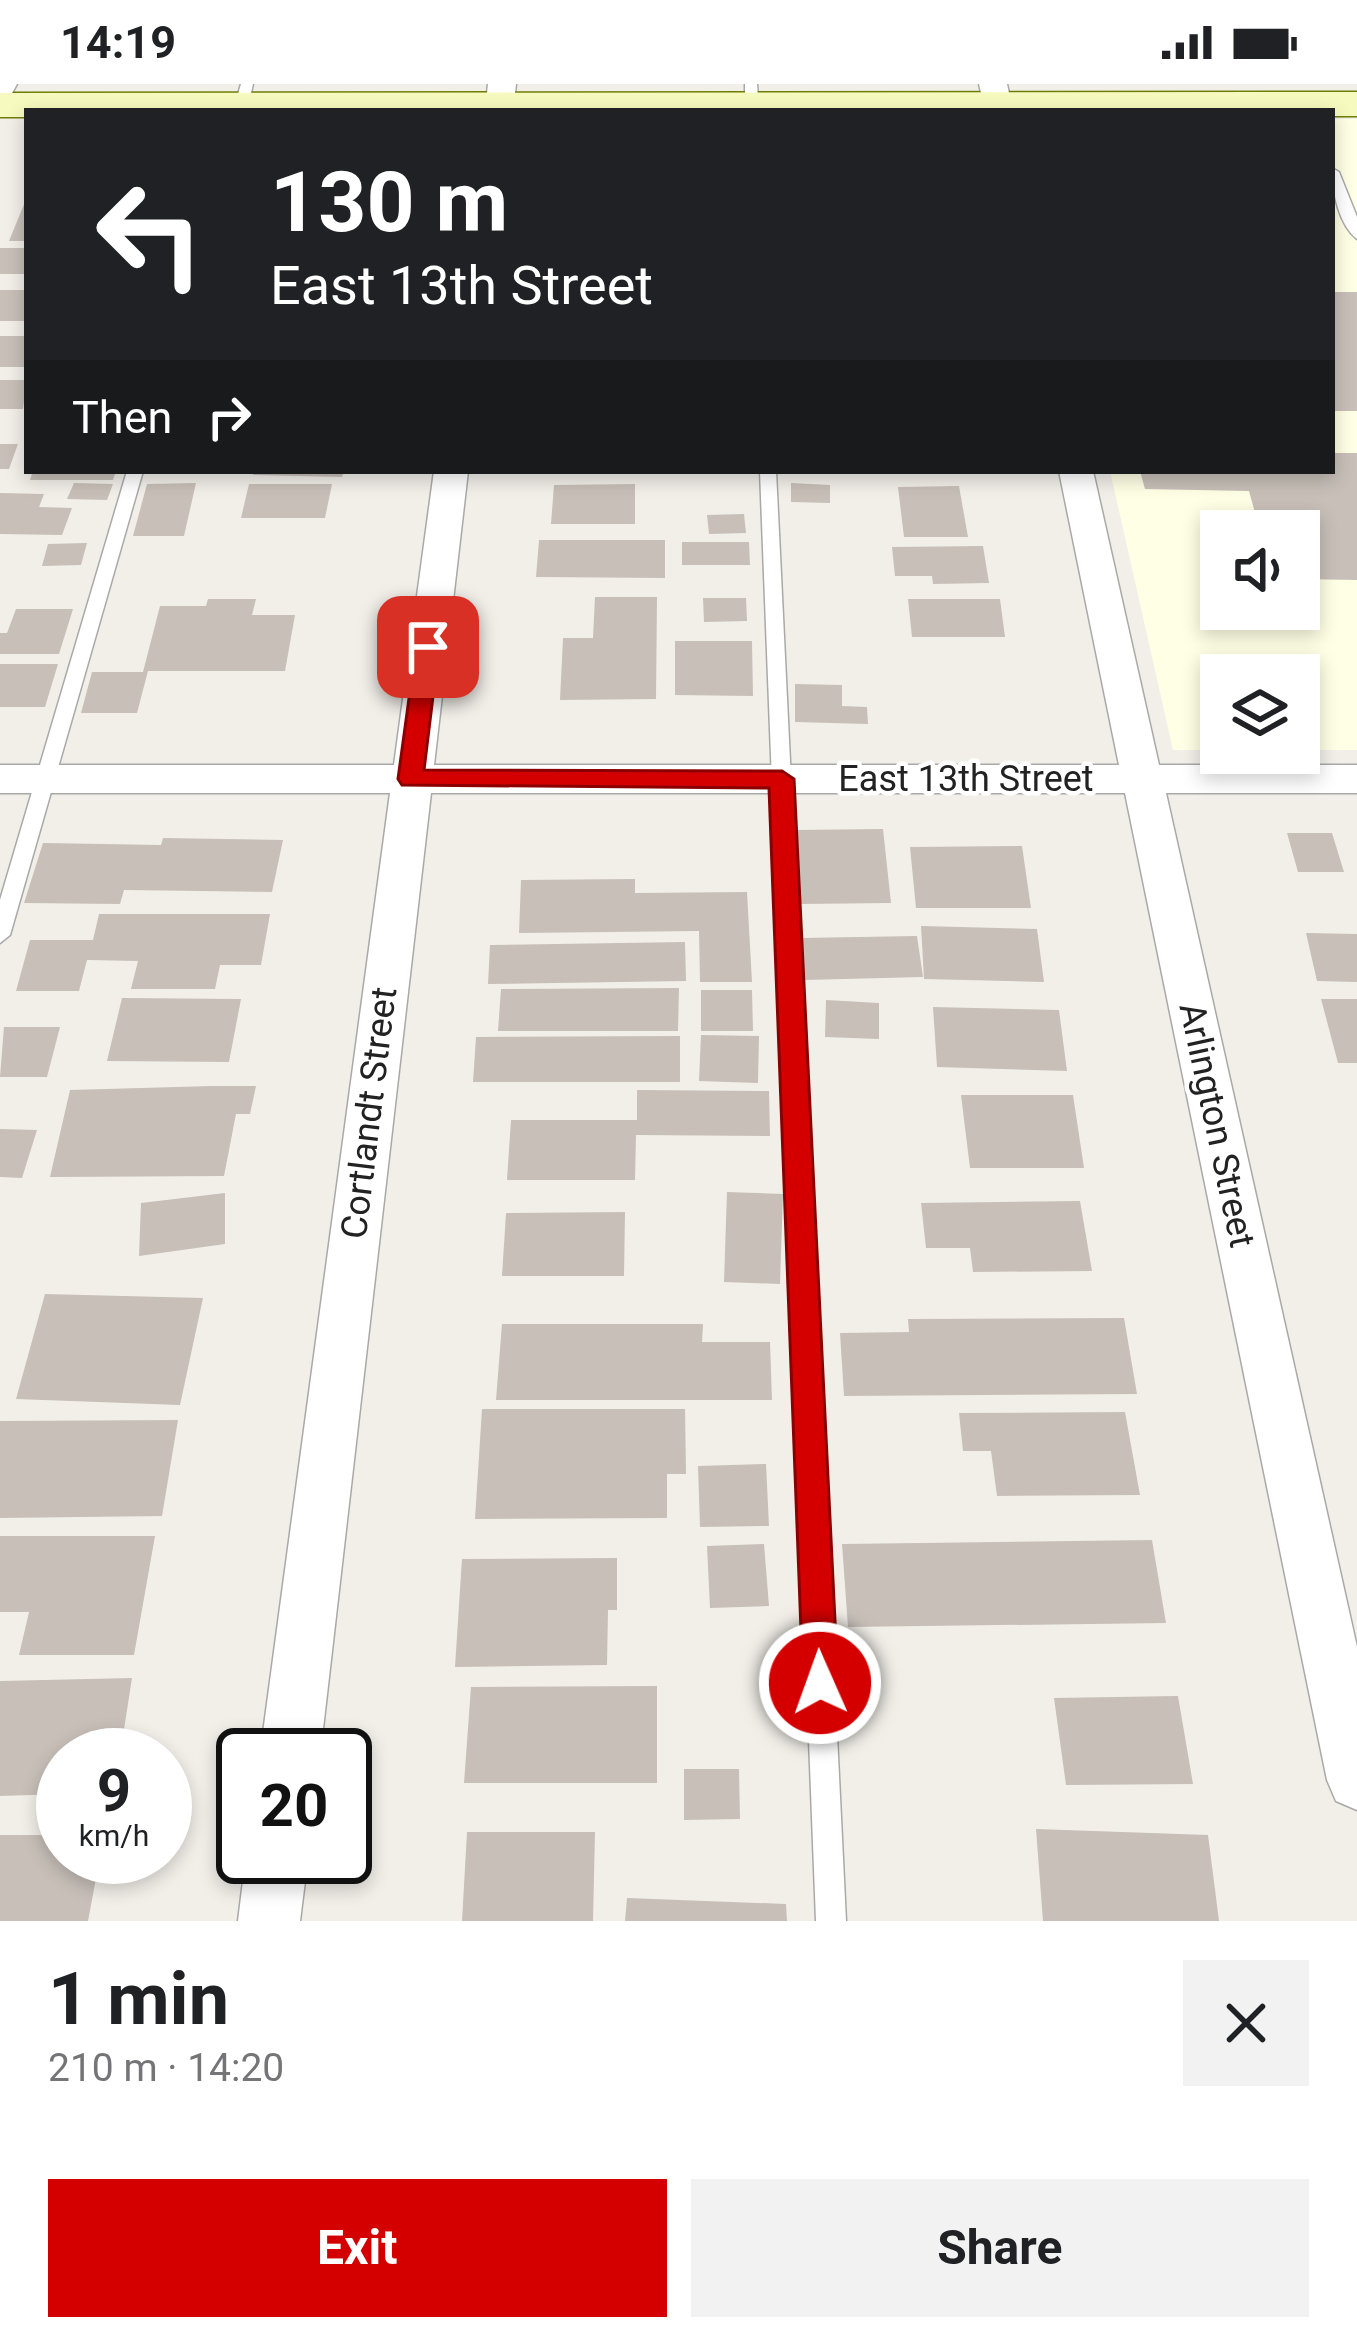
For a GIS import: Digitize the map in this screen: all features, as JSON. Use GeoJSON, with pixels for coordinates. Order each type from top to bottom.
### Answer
{"type":"FeatureCollection","features":[{"type":"Feature","properties":{"kind":"street"},"geometry":{"type":"LineString","coordinates":[[0,105],[243,100],[997,100],[1307,108],[1357,104]]}},
{"type":"Feature","properties":{"kind":"street","name":"Cortlandt Street"},"geometry":{"type":"LineString","coordinates":[[293,1728],[451,474]]}},
{"type":"Feature","properties":{"kind":"street","name":"Arlington Street"},"geometry":{"type":"LineString","coordinates":[[1077,474],[1357,1780]]}},
{"type":"Feature","properties":{"kind":"street","name":"East 13th Street"},"geometry":{"type":"LineString","coordinates":[[0,778],[1357,779]]}},
{"type":"Feature","properties":{"kind":"street"},"geometry":{"type":"LineString","coordinates":[[269,1921],[274,1884]]}},
{"type":"Feature","properties":{"kind":"lane"},"geometry":{"type":"LineString","coordinates":[[1335,180],[1353,215],[1357,235]]}},
{"type":"Feature","properties":{"kind":"lane"},"geometry":{"type":"LineString","coordinates":[[1340,192],[1357,192]]}},
{"type":"Feature","properties":{"kind":"lane"},"geometry":{"type":"LineString","coordinates":[[0,935],[134,474]]}},
{"type":"Feature","properties":{"kind":"lane"},"geometry":{"type":"LineString","coordinates":[[768,474],[831,1921]]}},
{"type":"Feature","properties":{"kind":"shaded area"},"geometry":{"type":"Polygon","coordinates":[[[1335,119],[1357,119],[1357,750],[1320,750],[1320,654],[1200,654],[1200,750],[1173,750],[1111,474],[1335,474],[1335,119]]]}},
{"type":"Feature","properties":{"kind":"building"},"geometry":{"type":"Polygon","coordinates":[[[24,204],[24,241],[9,241],[24,204]]]}},
{"type":"Feature","properties":{"kind":"building"},"geometry":{"type":"Polygon","coordinates":[[[0,248],[24,248],[24,274],[0,274],[0,248]]]}},
{"type":"Feature","properties":{"kind":"building"},"geometry":{"type":"Polygon","coordinates":[[[0,290],[24,290],[24,321],[0,321],[0,290]]]}},
{"type":"Feature","properties":{"kind":"building"},"geometry":{"type":"Polygon","coordinates":[[[1335,292],[1357,292],[1357,411],[1335,411],[1335,292]]]}},
{"type":"Feature","properties":{"kind":"building"},"geometry":{"type":"Polygon","coordinates":[[[0,336],[24,336],[24,367],[0,367],[0,336]]]}},
{"type":"Feature","properties":{"kind":"building"},"geometry":{"type":"Polygon","coordinates":[[[0,380],[24,380],[23,409],[0,409],[0,380]]]}},
{"type":"Feature","properties":{"kind":"building"},"geometry":{"type":"Polygon","coordinates":[[[0,444],[18,444],[9,469],[0,469],[0,444]]]}},
{"type":"Feature","properties":{"kind":"building"},"geometry":{"type":"Polygon","coordinates":[[[1335,453],[1357,453],[1357,580],[1320,579],[1320,510],[1254,510],[1249,491],[1145,489],[1141,474],[1335,474],[1335,453]]]}},
{"type":"Feature","properties":{"kind":"building"},"geometry":{"type":"Polygon","coordinates":[[[32,474],[115,474],[113,480],[30,480],[32,474]]]}},
{"type":"Feature","properties":{"kind":"building"},"geometry":{"type":"Polygon","coordinates":[[[253,474],[343,474],[342,477],[253,474]]]}},
{"type":"Feature","properties":{"kind":"building"},"geometry":{"type":"Polygon","coordinates":[[[74,483],[113,484],[107,500],[67,499],[74,483]]]}},
{"type":"Feature","properties":{"kind":"building"},"geometry":{"type":"Polygon","coordinates":[[[196,483],[184,536],[133,536],[147,484],[196,483]]]}},
{"type":"Feature","properties":{"kind":"building"},"geometry":{"type":"Polygon","coordinates":[[[791,483],[830,485],[830,503],[791,502],[791,483]]]}},
{"type":"Feature","properties":{"kind":"building"},"geometry":{"type":"Polygon","coordinates":[[[249,484],[332,484],[325,518],[241,518],[249,484]]]}},
{"type":"Feature","properties":{"kind":"building"},"geometry":{"type":"Polygon","coordinates":[[[635,484],[635,524],[551,524],[554,485],[635,484]]]}},
{"type":"Feature","properties":{"kind":"building"},"geometry":{"type":"Polygon","coordinates":[[[959,486],[968,537],[904,537],[898,487],[959,486]]]}},
{"type":"Feature","properties":{"kind":"building"},"geometry":{"type":"Polygon","coordinates":[[[0,493],[44,494],[39,507],[72,508],[62,535],[0,534],[0,493]]]}},
{"type":"Feature","properties":{"kind":"building"},"geometry":{"type":"Polygon","coordinates":[[[744,514],[746,533],[709,534],[707,515],[744,514]]]}},
{"type":"Feature","properties":{"kind":"building"},"geometry":{"type":"Polygon","coordinates":[[[539,540],[665,540],[665,578],[536,577],[539,540]]]}},
{"type":"Feature","properties":{"kind":"building"},"geometry":{"type":"Polygon","coordinates":[[[682,542],[749,542],[750,565],[682,565],[682,542]]]}},
{"type":"Feature","properties":{"kind":"building"},"geometry":{"type":"Polygon","coordinates":[[[87,543],[81,565],[42,566],[48,544],[87,543]]]}},
{"type":"Feature","properties":{"kind":"building"},"geometry":{"type":"Polygon","coordinates":[[[983,546],[989,583],[933,584],[932,576],[895,576],[892,547],[983,546]]]}},
{"type":"Feature","properties":{"kind":"building"},"geometry":{"type":"Polygon","coordinates":[[[595,597],[657,597],[656,699],[560,700],[563,638],[593,638],[595,597]]]}},
{"type":"Feature","properties":{"kind":"building"},"geometry":{"type":"Polygon","coordinates":[[[703,598],[746,598],[747,621],[704,622],[703,598]]]}},
{"type":"Feature","properties":{"kind":"building"},"geometry":{"type":"Polygon","coordinates":[[[208,599],[256,599],[252,615],[295,615],[285,671],[148,671],[137,713],[81,713],[92,672],[143,672],[160,606],[206,606],[208,599]]]}},
{"type":"Feature","properties":{"kind":"building"},"geometry":{"type":"Polygon","coordinates":[[[908,599],[1000,599],[1005,637],[912,637],[908,599]]]}},
{"type":"Feature","properties":{"kind":"building"},"geometry":{"type":"Polygon","coordinates":[[[16,609],[73,609],[59,654],[0,654],[0,633],[7,633],[16,609]]]}},
{"type":"Feature","properties":{"kind":"building"},"geometry":{"type":"Polygon","coordinates":[[[675,641],[752,641],[753,696],[675,695],[675,641]]]}},
{"type":"Feature","properties":{"kind":"building"},"geometry":{"type":"Polygon","coordinates":[[[0,664],[58,664],[45,707],[0,707],[0,664]]]}},
{"type":"Feature","properties":{"kind":"building"},"geometry":{"type":"Polygon","coordinates":[[[795,684],[842,685],[842,706],[867,707],[868,724],[795,722],[795,684]]]}},
{"type":"Feature","properties":{"kind":"building"},"geometry":{"type":"Polygon","coordinates":[[[883,829],[891,903],[799,904],[794,830],[883,829]]]}},
{"type":"Feature","properties":{"kind":"building"},"geometry":{"type":"Polygon","coordinates":[[[1287,833],[1332,833],[1344,872],[1298,872],[1287,833]]]}},
{"type":"Feature","properties":{"kind":"building"},"geometry":{"type":"Polygon","coordinates":[[[163,838],[283,840],[272,892],[124,890],[120,904],[24,903],[43,843],[161,845],[163,838]]]}},
{"type":"Feature","properties":{"kind":"building"},"geometry":{"type":"Polygon","coordinates":[[[1022,846],[1031,908],[916,908],[910,847],[1022,846]]]}},
{"type":"Feature","properties":{"kind":"building"},"geometry":{"type":"Polygon","coordinates":[[[635,879],[635,893],[747,892],[752,982],[700,982],[699,931],[519,933],[521,880],[635,879]]]}},
{"type":"Feature","properties":{"kind":"building"},"geometry":{"type":"Polygon","coordinates":[[[99,914],[270,914],[261,965],[220,965],[215,989],[131,989],[138,961],[87,960],[79,991],[16,991],[30,940],[93,940],[99,914]]]}},
{"type":"Feature","properties":{"kind":"building"},"geometry":{"type":"Polygon","coordinates":[[[921,926],[1037,929],[1044,982],[924,979],[921,926]]]}},
{"type":"Feature","properties":{"kind":"building"},"geometry":{"type":"Polygon","coordinates":[[[1306,933],[1357,934],[1357,982],[1317,981],[1306,933]]]}},
{"type":"Feature","properties":{"kind":"building"},"geometry":{"type":"Polygon","coordinates":[[[917,936],[923,977],[805,980],[801,938],[917,936]]]}},
{"type":"Feature","properties":{"kind":"building"},"geometry":{"type":"Polygon","coordinates":[[[685,942],[686,981],[488,984],[490,945],[685,942]]]}},
{"type":"Feature","properties":{"kind":"building"},"geometry":{"type":"Polygon","coordinates":[[[679,988],[678,1031],[498,1031],[501,989],[679,988]]]}},
{"type":"Feature","properties":{"kind":"building"},"geometry":{"type":"Polygon","coordinates":[[[701,990],[752,990],[753,1031],[701,1031],[701,990]]]}},
{"type":"Feature","properties":{"kind":"building"},"geometry":{"type":"Polygon","coordinates":[[[122,998],[241,999],[229,1062],[107,1061],[122,998]]]}},
{"type":"Feature","properties":{"kind":"building"},"geometry":{"type":"Polygon","coordinates":[[[1321,999],[1357,999],[1357,1063],[1338,1063],[1321,999]]]}},
{"type":"Feature","properties":{"kind":"building"},"geometry":{"type":"Polygon","coordinates":[[[826,1000],[879,1003],[879,1039],[825,1037],[826,1000]]]}},
{"type":"Feature","properties":{"kind":"building"},"geometry":{"type":"Polygon","coordinates":[[[933,1007],[1059,1010],[1067,1071],[937,1067],[933,1007]]]}},
{"type":"Feature","properties":{"kind":"building"},"geometry":{"type":"Polygon","coordinates":[[[4,1027],[60,1027],[47,1077],[0,1077],[4,1027]]]}},
{"type":"Feature","properties":{"kind":"building"},"geometry":{"type":"Polygon","coordinates":[[[701,1035],[759,1036],[758,1083],[699,1081],[701,1035]]]}},
{"type":"Feature","properties":{"kind":"building"},"geometry":{"type":"Polygon","coordinates":[[[680,1036],[680,1082],[473,1082],[476,1037],[680,1036]]]}},
{"type":"Feature","properties":{"kind":"building"},"geometry":{"type":"Polygon","coordinates":[[[256,1086],[250,1114],[236,1114],[224,1176],[50,1177],[70,1090],[256,1086]]]}},
{"type":"Feature","properties":{"kind":"building"},"geometry":{"type":"Polygon","coordinates":[[[637,1090],[769,1091],[770,1136],[636,1135],[635,1180],[507,1180],[511,1120],[637,1120],[637,1090]]]}},
{"type":"Feature","properties":{"kind":"building"},"geometry":{"type":"Polygon","coordinates":[[[961,1095],[1073,1095],[1084,1168],[970,1168],[961,1095]]]}},
{"type":"Feature","properties":{"kind":"building"},"geometry":{"type":"Polygon","coordinates":[[[0,1129],[37,1130],[22,1178],[0,1177],[0,1129]]]}},
{"type":"Feature","properties":{"kind":"building"},"geometry":{"type":"Polygon","coordinates":[[[727,1192],[783,1194],[780,1284],[724,1282],[727,1192]]]}},
{"type":"Feature","properties":{"kind":"building"},"geometry":{"type":"Polygon","coordinates":[[[225,1193],[225,1244],[139,1256],[141,1203],[225,1193]]]}},
{"type":"Feature","properties":{"kind":"building"},"geometry":{"type":"Polygon","coordinates":[[[1080,1201],[1092,1271],[973,1272],[970,1248],[926,1248],[921,1203],[1080,1201]]]}},
{"type":"Feature","properties":{"kind":"building"},"geometry":{"type":"Polygon","coordinates":[[[625,1212],[624,1276],[502,1276],[506,1213],[625,1212]]]}},
{"type":"Feature","properties":{"kind":"building"},"geometry":{"type":"Polygon","coordinates":[[[45,1294],[203,1298],[180,1405],[16,1399],[45,1294]]]}},
{"type":"Feature","properties":{"kind":"building"},"geometry":{"type":"Polygon","coordinates":[[[1124,1318],[1137,1394],[844,1396],[840,1333],[909,1332],[908,1319],[1124,1318]]]}},
{"type":"Feature","properties":{"kind":"building"},"geometry":{"type":"Polygon","coordinates":[[[502,1324],[703,1324],[702,1342],[770,1342],[772,1400],[496,1400],[502,1324]]]}},
{"type":"Feature","properties":{"kind":"building"},"geometry":{"type":"Polygon","coordinates":[[[482,1409],[685,1409],[686,1474],[667,1474],[667,1518],[475,1519],[482,1409]]]}},
{"type":"Feature","properties":{"kind":"building"},"geometry":{"type":"Polygon","coordinates":[[[1125,1412],[1140,1495],[997,1496],[991,1451],[963,1451],[959,1413],[1125,1412]]]}},
{"type":"Feature","properties":{"kind":"building"},"geometry":{"type":"Polygon","coordinates":[[[178,1420],[162,1516],[0,1518],[0,1421],[178,1420]]]}},
{"type":"Feature","properties":{"kind":"building"},"geometry":{"type":"Polygon","coordinates":[[[766,1464],[769,1526],[700,1527],[698,1466],[766,1464]]]}},
{"type":"Feature","properties":{"kind":"building"},"geometry":{"type":"Polygon","coordinates":[[[0,1536],[155,1536],[134,1655],[19,1655],[29,1612],[0,1612],[0,1536]]]}},
{"type":"Feature","properties":{"kind":"building"},"geometry":{"type":"Polygon","coordinates":[[[1152,1540],[1166,1623],[848,1627],[842,1544],[1152,1540]]]}},
{"type":"Feature","properties":{"kind":"building"},"geometry":{"type":"Polygon","coordinates":[[[764,1544],[769,1606],[710,1608],[707,1546],[764,1544]]]}},
{"type":"Feature","properties":{"kind":"building"},"geometry":{"type":"Polygon","coordinates":[[[617,1558],[617,1610],[608,1610],[607,1665],[455,1667],[462,1559],[617,1558]]]}},
{"type":"Feature","properties":{"kind":"building"},"geometry":{"type":"Polygon","coordinates":[[[132,1678],[124,1728],[36,1728],[36,1795],[0,1796],[0,1681],[132,1678]]]}},
{"type":"Feature","properties":{"kind":"building"},"geometry":{"type":"Polygon","coordinates":[[[657,1686],[657,1783],[464,1783],[471,1687],[657,1686]]]}},
{"type":"Feature","properties":{"kind":"building"},"geometry":{"type":"Polygon","coordinates":[[[1178,1696],[1193,1784],[1066,1785],[1054,1698],[1178,1696]]]}},
{"type":"Feature","properties":{"kind":"building"},"geometry":{"type":"Polygon","coordinates":[[[684,1769],[739,1769],[740,1819],[684,1820],[684,1769]]]}},
{"type":"Feature","properties":{"kind":"building"},"geometry":{"type":"Polygon","coordinates":[[[1036,1829],[1208,1835],[1219,1921],[1043,1921],[1036,1829]]]}},
{"type":"Feature","properties":{"kind":"building"},"geometry":{"type":"Polygon","coordinates":[[[467,1832],[595,1832],[593,1921],[462,1921],[467,1832]]]}},
{"type":"Feature","properties":{"kind":"building"},"geometry":{"type":"Polygon","coordinates":[[[0,1835],[36,1835],[36,1884],[95,1884],[88,1921],[0,1921],[0,1835]]]}},
{"type":"Feature","properties":{"kind":"building"},"geometry":{"type":"Polygon","coordinates":[[[627,1898],[786,1904],[787,1921],[625,1921],[627,1898]]]}},
{"type":"Feature","properties":{"kind":"route"},"geometry":{"type":"LineString","coordinates":[[428,647],[410,779],[782,779],[820,1683]]}}]}
